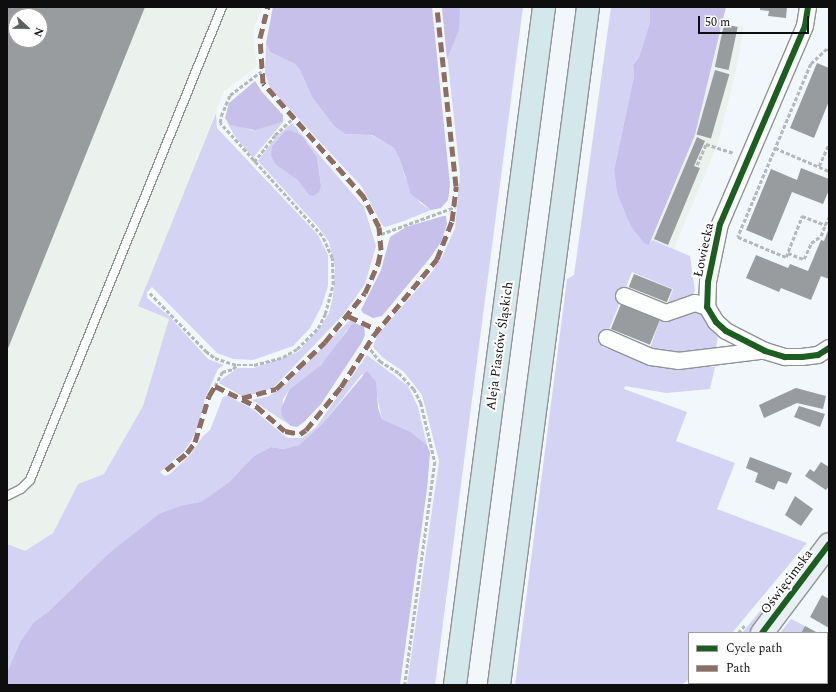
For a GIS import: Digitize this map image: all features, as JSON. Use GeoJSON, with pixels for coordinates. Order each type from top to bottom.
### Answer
{"type":"FeatureCollection","features":[{"type":"Feature","properties":{"kind":"highway","name":"Aleja Piastów Śląskich"},"geometry":{"type":"LineString","coordinates":[[455,685],[544,7]]}},
{"type":"Feature","properties":{"kind":"highway"},"geometry":{"type":"LineString","coordinates":[[499,685],[588,7]]}},
{"type":"Feature","properties":{"kind":"street","name":"Łowiecka"},"geometry":{"type":"LineString","coordinates":[[707,307],[708,282],[720,224],[805,26],[808,7]]}},
{"type":"Feature","properties":{"kind":"street"},"geometry":{"type":"LineString","coordinates":[[624,296],[666,313],[695,303],[707,307],[716,322],[726,331],[764,351],[785,357],[818,355],[829,348]]}},
{"type":"Feature","properties":{"kind":"street"},"geometry":{"type":"LineString","coordinates":[[607,338],[651,357],[678,361],[764,351]]}},
{"type":"Feature","properties":{"kind":"street","name":"Oświęcimska"},"geometry":{"type":"LineString","coordinates":[[763,632],[829,544]]}},
{"type":"Feature","properties":{"kind":"lane"},"geometry":{"type":"LineString","coordinates":[[7,496],[21,489],[30,480],[222,7]]}},
{"type":"Feature","properties":{"kind":"path"},"geometry":{"type":"LineString","coordinates":[[825,225],[802,216],[786,257],[738,237],[811,64],[826,49],[829,50]]}},
{"type":"Feature","properties":{"kind":"path"},"geometry":{"type":"LineString","coordinates":[[150,293],[206,351],[215,358],[237,365],[262,363],[297,349],[318,328],[325,314],[333,285],[332,258],[322,236],[225,132],[220,123],[220,116],[230,95],[261,72]]}},
{"type":"Feature","properties":{"kind":"path"},"geometry":{"type":"LineString","coordinates":[[254,162],[293,118]]}},
{"type":"Feature","properties":{"kind":"path"},"geometry":{"type":"LineString","coordinates":[[697,165],[706,144],[768,165]]}},
{"type":"Feature","properties":{"kind":"path"},"geometry":{"type":"LineString","coordinates":[[820,166],[829,144]]}},
{"type":"Feature","properties":{"kind":"path"},"geometry":{"type":"LineString","coordinates":[[776,148],[829,171]]}},
{"type":"Feature","properties":{"kind":"path"},"geometry":{"type":"LineString","coordinates":[[381,234],[455,207]]}},
{"type":"Feature","properties":{"kind":"path"},"geometry":{"type":"LineString","coordinates":[[788,253],[804,259],[811,243],[821,236],[829,217]]}},
{"type":"Feature","properties":{"kind":"path"},"geometry":{"type":"LineString","coordinates":[[367,346],[380,360],[399,374],[414,389],[421,403],[435,462],[405,685]]}},
{"type":"Feature","properties":{"kind":"path"},"geometry":{"type":"LineString","coordinates":[[215,386],[222,372],[233,369],[237,365]]}},
{"type":"Feature","properties":{"kind":"shaded area"},"geometry":{"type":"Polygon","coordinates":[[[7,7],[263,7],[253,31],[257,67],[224,91],[138,306],[169,319],[143,406],[104,474],[78,484],[53,533],[25,551],[7,544],[7,7]]]}},
{"type":"Feature","properties":{"kind":"shaded area"},"geometry":{"type":"Polygon","coordinates":[[[273,7],[432,7],[450,185],[448,200],[441,208],[431,210],[411,194],[400,160],[394,148],[372,135],[345,134],[334,126],[312,97],[300,70],[295,64],[270,52],[266,43],[273,7]]]}},
{"type":"Feature","properties":{"kind":"shaded area"},"geometry":{"type":"Polygon","coordinates":[[[442,7],[523,7],[435,685],[407,685],[439,461],[422,395],[404,372],[382,357],[373,347],[377,336],[432,272],[443,255],[455,228],[460,174],[442,7]]]}},
{"type":"Feature","properties":{"kind":"shaded area"},"geometry":{"type":"Polygon","coordinates":[[[442,7],[460,7],[459,30],[447,59],[442,7]]]}},
{"type":"Feature","properties":{"kind":"shaded area"},"geometry":{"type":"Polygon","coordinates":[[[611,7],[650,7],[650,22],[639,57],[633,65],[634,76],[614,170],[617,192],[630,225],[649,245],[652,240],[690,256],[695,290],[692,299],[672,305],[668,303],[673,289],[632,272],[602,347],[646,362],[715,367],[710,389],[666,393],[625,386],[624,389],[687,412],[676,441],[735,463],[717,509],[807,543],[733,632],[688,632],[688,680],[682,685],[515,685],[567,279],[574,275],[611,7]]]}},
{"type":"Feature","properties":{"kind":"shaded area"},"geometry":{"type":"Polygon","coordinates":[[[650,7],[726,7],[695,135],[649,245],[644,243],[630,225],[617,193],[614,170],[634,76],[633,65],[639,57],[650,22],[650,7]]]}},
{"type":"Feature","properties":{"kind":"shaded area"},"geometry":{"type":"Polygon","coordinates":[[[723,23],[744,27],[735,75],[718,143],[674,249],[652,240],[695,135],[723,23]]]}},
{"type":"Feature","properties":{"kind":"shaded area"},"geometry":{"type":"Polygon","coordinates":[[[266,43],[270,52],[295,64],[300,70],[312,97],[334,126],[345,134],[371,135],[394,148],[400,160],[406,180],[420,203],[431,210],[385,227],[382,225],[362,187],[270,88],[265,73],[266,43]]]}},
{"type":"Feature","properties":{"kind":"shaded area"},"geometry":{"type":"Polygon","coordinates":[[[255,81],[262,92],[283,115],[283,122],[255,130],[230,125],[225,118],[229,103],[255,81]]]}},
{"type":"Feature","properties":{"kind":"shaded area"},"geometry":{"type":"Polygon","coordinates":[[[216,113],[217,128],[318,235],[328,255],[328,286],[322,305],[310,328],[293,346],[253,360],[233,359],[217,353],[152,287],[147,292],[147,298],[168,315],[208,359],[224,365],[218,369],[205,398],[199,424],[191,441],[184,451],[160,472],[165,476],[170,474],[191,454],[203,436],[210,430],[223,397],[228,396],[254,410],[288,438],[302,438],[316,427],[367,355],[408,386],[418,407],[427,445],[411,432],[382,419],[377,396],[362,374],[323,423],[299,445],[283,449],[271,447],[254,456],[229,482],[211,495],[200,502],[183,505],[108,554],[49,611],[34,622],[21,640],[7,672],[7,544],[25,551],[53,533],[78,484],[104,474],[143,406],[169,319],[138,306],[216,113]]]}},
{"type":"Feature","properties":{"kind":"shaded area"},"geometry":{"type":"Polygon","coordinates":[[[227,122],[252,130],[283,122],[253,158],[234,135],[227,122]]]}},
{"type":"Feature","properties":{"kind":"shaded area"},"geometry":{"type":"Polygon","coordinates":[[[292,123],[364,207],[376,246],[365,284],[343,315],[275,386],[261,393],[242,396],[219,383],[222,379],[238,368],[254,368],[298,352],[321,326],[329,313],[333,297],[335,268],[329,242],[319,228],[258,161],[276,137],[292,123]],[[285,131],[272,146],[276,165],[299,180],[309,195],[321,185],[317,157],[307,142],[285,131]]]}},
{"type":"Feature","properties":{"kind":"shaded area"},"geometry":{"type":"Polygon","coordinates":[[[290,130],[303,137],[317,157],[321,185],[319,192],[314,196],[309,195],[298,180],[276,165],[271,156],[272,146],[285,131],[290,130]]]}},
{"type":"Feature","properties":{"kind":"shaded area"},"geometry":{"type":"Polygon","coordinates":[[[446,216],[447,224],[441,242],[430,258],[382,316],[373,318],[363,313],[361,310],[381,270],[390,237],[406,227],[446,216]]]}},
{"type":"Feature","properties":{"kind":"shaded area"},"geometry":{"type":"Polygon","coordinates":[[[687,309],[699,312],[705,317],[718,335],[716,349],[714,352],[660,354],[650,348],[660,320],[663,322],[665,318],[687,309]]]}},
{"type":"Feature","properties":{"kind":"shaded area"},"geometry":{"type":"Polygon","coordinates":[[[350,320],[356,323],[346,331],[331,354],[312,374],[289,390],[283,399],[282,417],[291,426],[252,400],[269,396],[283,387],[350,320]]]}},
{"type":"Feature","properties":{"kind":"shaded area"},"geometry":{"type":"Polygon","coordinates":[[[353,323],[364,326],[365,335],[362,342],[321,404],[304,422],[297,427],[291,426],[282,417],[281,409],[289,390],[321,365],[353,323]]]}},
{"type":"Feature","properties":{"kind":"shaded area"},"geometry":{"type":"Polygon","coordinates":[[[367,371],[376,382],[378,408],[382,419],[411,432],[427,445],[430,453],[427,489],[400,685],[7,685],[7,672],[21,640],[34,622],[49,611],[108,554],[159,514],[183,505],[200,502],[211,495],[229,482],[254,456],[271,447],[283,449],[299,445],[323,423],[367,371]]]}},
{"type":"Feature","properties":{"kind":"shaded area"},"geometry":{"type":"Polygon","coordinates":[[[803,564],[752,632],[743,632],[798,565],[803,564]]]}},
{"type":"Feature","properties":{"kind":"shaded area"},"geometry":{"type":"Polygon","coordinates":[[[791,619],[805,626],[802,632],[781,632],[791,619]]]}},
{"type":"Feature","properties":{"kind":"shaded area"},"geometry":{"type":"Polygon","coordinates":[[[828,678],[829,685],[798,684],[828,684],[828,678]]]}},
{"type":"Feature","properties":{"kind":"building"},"geometry":{"type":"Polygon","coordinates":[[[7,7],[145,7],[7,351],[7,7]]]}},
{"type":"Feature","properties":{"kind":"building"},"geometry":{"type":"Polygon","coordinates":[[[760,7],[787,7],[786,18],[768,16],[769,11],[760,10],[760,7]]]}},
{"type":"Feature","properties":{"kind":"building"},"geometry":{"type":"Polygon","coordinates":[[[724,24],[738,27],[729,70],[715,67],[724,24]]]}},
{"type":"Feature","properties":{"kind":"building"},"geometry":{"type":"Polygon","coordinates":[[[817,63],[829,68],[829,101],[814,138],[790,128],[817,63]]]}},
{"type":"Feature","properties":{"kind":"building"},"geometry":{"type":"Polygon","coordinates":[[[715,70],[729,74],[711,139],[697,134],[715,70]]]}},
{"type":"Feature","properties":{"kind":"building"},"geometry":{"type":"Polygon","coordinates":[[[697,137],[705,141],[694,166],[700,168],[668,245],[654,239],[697,137]]]}},
{"type":"Feature","properties":{"kind":"building"},"geometry":{"type":"Polygon","coordinates":[[[801,168],[829,179],[829,190],[823,204],[792,192],[772,241],[746,230],[771,169],[797,180],[801,168]]]}},
{"type":"Feature","properties":{"kind":"building"},"geometry":{"type":"Polygon","coordinates":[[[829,228],[829,279],[821,276],[811,300],[781,288],[779,292],[746,278],[756,255],[788,268],[790,264],[808,271],[821,240],[824,241],[829,228]]]}},
{"type":"Feature","properties":{"kind":"building"},"geometry":{"type":"Polygon","coordinates":[[[634,274],[672,289],[667,302],[629,287],[634,274]]]}},
{"type":"Feature","properties":{"kind":"building"},"geometry":{"type":"Polygon","coordinates":[[[621,304],[660,320],[650,345],[611,329],[621,304]]]}},
{"type":"Feature","properties":{"kind":"building"},"geometry":{"type":"Polygon","coordinates":[[[796,388],[826,396],[823,409],[797,403],[764,418],[759,405],[796,388]]]}},
{"type":"Feature","properties":{"kind":"building"},"geometry":{"type":"Polygon","coordinates":[[[799,406],[825,414],[820,427],[794,417],[799,406]]]}},
{"type":"Feature","properties":{"kind":"building"},"geometry":{"type":"Polygon","coordinates":[[[750,457],[792,473],[787,484],[778,481],[774,490],[755,482],[758,473],[746,468],[750,457]]]}},
{"type":"Feature","properties":{"kind":"building"},"geometry":{"type":"Polygon","coordinates":[[[821,462],[829,467],[829,486],[826,490],[805,476],[810,469],[814,472],[821,462]]]}},
{"type":"Feature","properties":{"kind":"building"},"geometry":{"type":"Polygon","coordinates":[[[795,496],[813,509],[801,526],[785,515],[795,496]]]}},
{"type":"Feature","properties":{"kind":"building"},"geometry":{"type":"Polygon","coordinates":[[[822,595],[829,599],[829,628],[810,617],[822,595]]]}},
{"type":"Feature","properties":{"kind":"building"},"geometry":{"type":"Polygon","coordinates":[[[805,626],[816,632],[802,632],[805,626]]]}},
{"type":"Feature","properties":{"kind":"marked path"},"geometry":{"type":"LineString","coordinates":[[242,398],[276,389],[325,342],[365,293],[378,264],[381,250],[379,227],[364,197],[263,83],[260,38],[268,7]]}},
{"type":"Feature","properties":{"kind":"marked path"},"geometry":{"type":"LineString","coordinates":[[166,470],[187,453],[195,442],[209,396],[215,386],[256,406],[285,431],[300,434],[306,430],[341,387],[374,335],[437,259],[452,221],[456,186],[437,7]]}},
{"type":"Feature","properties":{"kind":"marked path"},"geometry":{"type":"LineString","coordinates":[[348,316],[378,330]]}},
{"type":"Feature","properties":{"kind":"cycle path"},"geometry":{"type":"LineString","coordinates":[[808,7],[805,26],[720,224],[708,282],[707,307],[716,322],[726,331],[765,351],[785,357],[802,357],[818,355],[829,348]]}},
{"type":"Feature","properties":{"kind":"cycle path"},"geometry":{"type":"LineString","coordinates":[[763,632],[829,544]]}}]}
